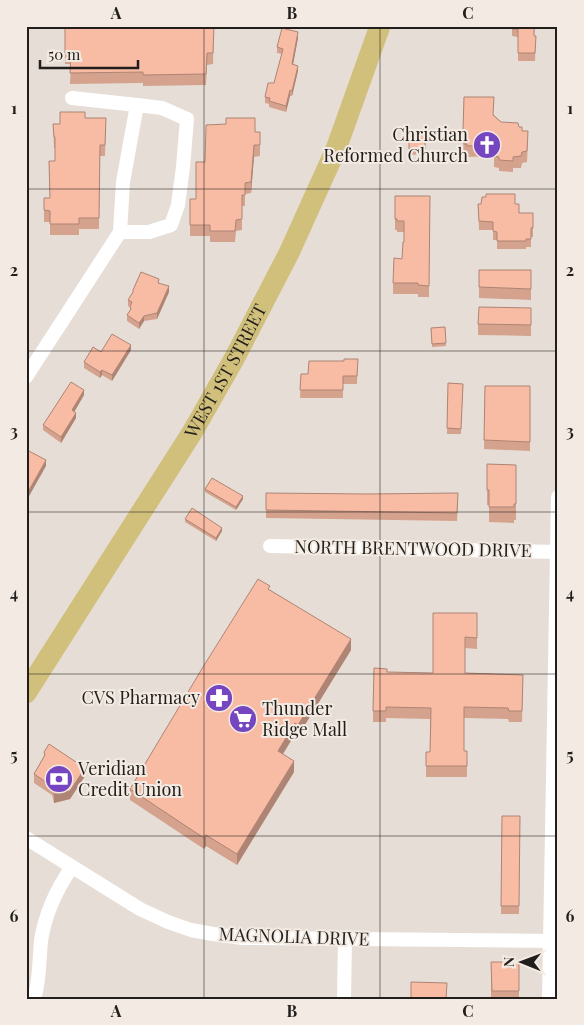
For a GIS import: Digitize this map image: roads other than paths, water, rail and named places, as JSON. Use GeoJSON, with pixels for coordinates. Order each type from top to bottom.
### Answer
{"type":"FeatureCollection","features":[{"type":"Feature","properties":{"kind":"main road","name":"WEST 1ST STREET"},"geometry":{"type":"LineString","coordinates":[[26,693],[193,431],[242,343],[289,253],[336,149],[380,26]]}},
{"type":"Feature","properties":{"kind":"street"},"geometry":{"type":"LineString","coordinates":[[72,98],[162,108],[187,119],[178,205],[170,224],[149,232],[117,236]]}},
{"type":"Feature","properties":{"kind":"street"},"geometry":{"type":"LineString","coordinates":[[26,377],[117,236],[123,182],[137,105]]}},
{"type":"Feature","properties":{"kind":"street"},"geometry":{"type":"LineString","coordinates":[[549,999],[554,941],[558,497]]}},
{"type":"Feature","properties":{"kind":"street","name":"NORTH BRENTWOOD DRIVE"},"geometry":{"type":"LineString","coordinates":[[270,546],[557,552]]}},
{"type":"Feature","properties":{"kind":"street","name":"MAGNOLIA DRIVE"},"geometry":{"type":"LineString","coordinates":[[26,838],[140,909],[191,930],[243,938],[554,941]]}},
{"type":"Feature","properties":{"kind":"street"},"geometry":{"type":"LineString","coordinates":[[34,999],[44,926],[49,909],[60,885],[72,867]]}},
{"type":"Feature","properties":{"kind":"street"},"geometry":{"type":"LineString","coordinates":[[344,999],[345,939]]}},
{"type":"Feature","properties":{"kind":"place","name":"Christian Reformed Church"},"geometry":{"type":"Point","coordinates":[487,145]}},
{"type":"Feature","properties":{"kind":"place","name":"CVS Pharmacy"},"geometry":{"type":"Point","coordinates":[219,698]}},
{"type":"Feature","properties":{"kind":"place","name":"Thunder Ridge Mall"},"geometry":{"type":"Point","coordinates":[243,719]}},
{"type":"Feature","properties":{"kind":"place","name":"Veridian Credit Union"},"geometry":{"type":"Point","coordinates":[59,779]}}]}
